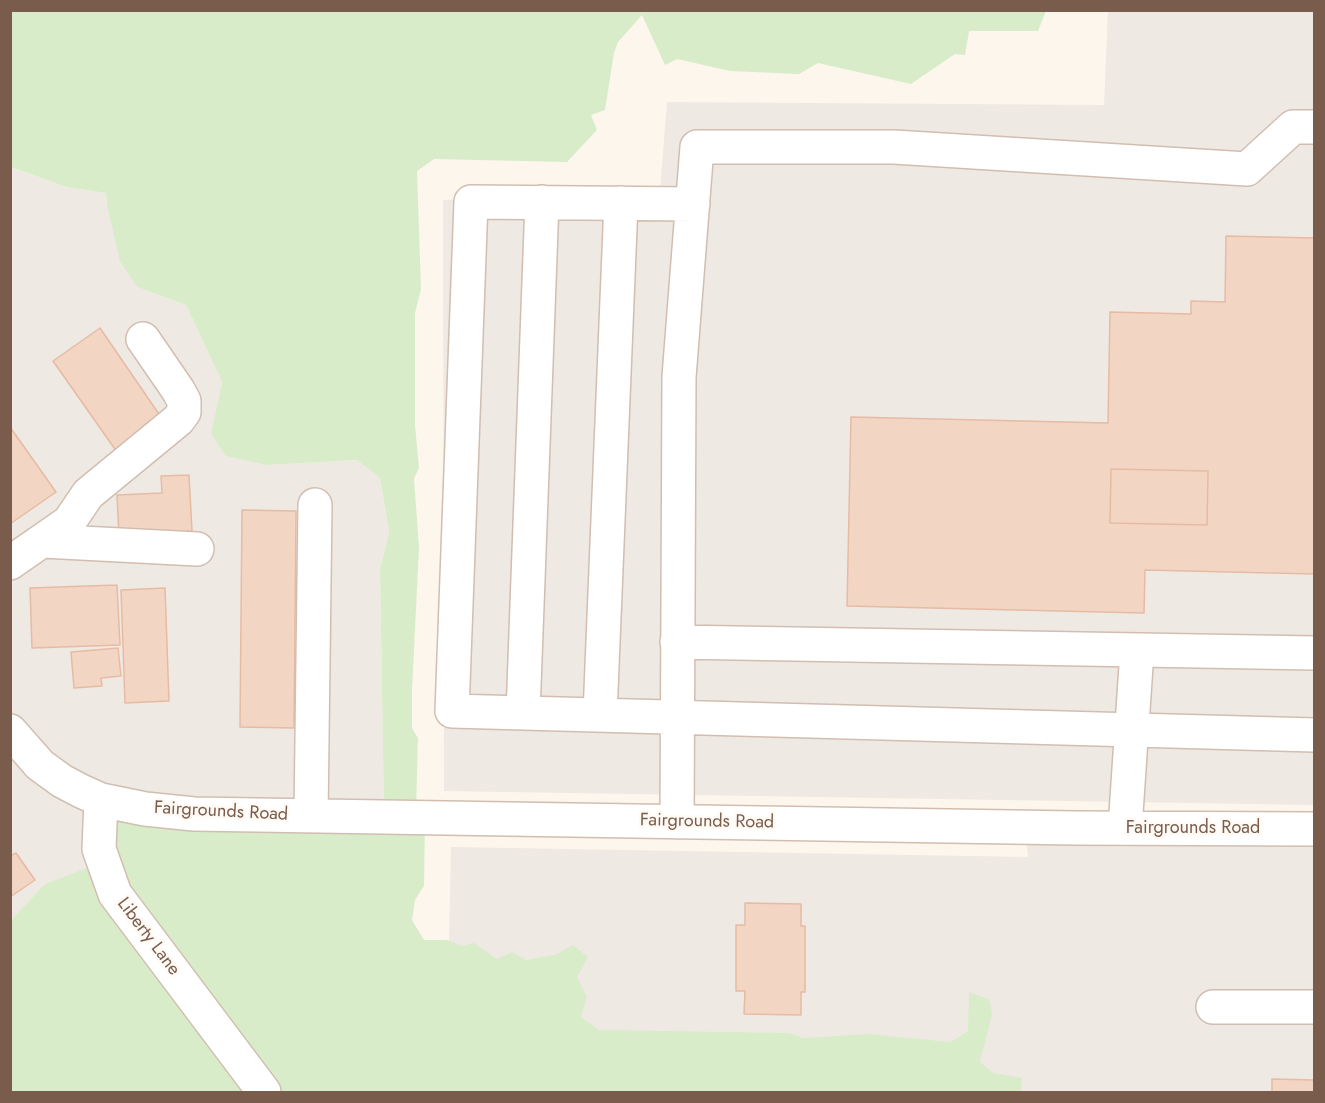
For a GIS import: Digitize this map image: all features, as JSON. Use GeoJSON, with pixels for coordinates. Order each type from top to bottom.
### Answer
{"type":"FeatureCollection","features":[{"type":"Feature","properties":{"kind":"street"},"geometry":{"type":"LineString","coordinates":[[677,822],[679,377],[697,147],[894,147],[1247,170],[1293,127],[1314,126]]}},
{"type":"Feature","properties":{"kind":"street"},"geometry":{"type":"LineString","coordinates":[[693,204],[471,202],[452,711],[1314,735]]}},
{"type":"Feature","properties":{"kind":"street"},"geometry":{"type":"LineString","coordinates":[[523,714],[542,202]]}},
{"type":"Feature","properties":{"kind":"street"},"geometry":{"type":"LineString","coordinates":[[600,715],[621,203]]}},
{"type":"Feature","properties":{"kind":"street"},"geometry":{"type":"LineString","coordinates":[[10,562],[69,522],[88,494],[178,420],[184,412],[184,400],[143,339]]}},
{"type":"Feature","properties":{"kind":"street"},"geometry":{"type":"LineString","coordinates":[[311,816],[315,505]]}},
{"type":"Feature","properties":{"kind":"street"},"geometry":{"type":"LineString","coordinates":[[43,541],[197,549]]}},
{"type":"Feature","properties":{"kind":"street"},"geometry":{"type":"LineString","coordinates":[[677,642],[1314,652]]}},
{"type":"Feature","properties":{"kind":"street"},"geometry":{"type":"LineString","coordinates":[[1125,828],[1137,651]]}},
{"type":"Feature","properties":{"kind":"street"},"geometry":{"type":"LineString","coordinates":[[10,731],[40,765],[62,782],[101,800]]}},
{"type":"Feature","properties":{"kind":"street","name":"Fairgrounds Road"},"geometry":{"type":"LineString","coordinates":[[101,800],[145,809],[194,814],[1314,829]]}},
{"type":"Feature","properties":{"kind":"street","name":"Liberty Lane"},"geometry":{"type":"LineString","coordinates":[[101,800],[99,849],[115,894],[264,1092]]}},
{"type":"Feature","properties":{"kind":"street"},"geometry":{"type":"LineString","coordinates":[[1213,1007],[1314,1007]]}},
{"type":"Feature","properties":{"kind":"shaded area"},"geometry":{"type":"Polygon","coordinates":[[[1108,11],[1314,11],[1314,805],[444,791],[443,200],[660,191],[667,102],[1104,105],[1108,11]]]}},
{"type":"Feature","properties":{"kind":"shaded area"},"geometry":{"type":"Polygon","coordinates":[[[10,167],[66,187],[106,193],[107,205],[137,287],[186,305],[222,382],[211,434],[267,465],[357,460],[380,478],[389,532],[380,570],[384,812],[101,862],[45,884],[11,920],[10,167]]]}},
{"type":"Feature","properties":{"kind":"shaded area"},"geometry":{"type":"Polygon","coordinates":[[[1025,828],[1314,828],[1314,1092],[975,1092],[447,1033],[451,847],[1028,857],[1025,828]]]}},
{"type":"Feature","properties":{"kind":"green space"},"geometry":{"type":"Polygon","coordinates":[[[10,11],[1046,11],[1038,31],[969,31],[965,55],[955,54],[911,84],[818,63],[799,74],[730,71],[677,59],[665,65],[642,15],[618,42],[614,53],[605,110],[591,115],[597,130],[567,162],[434,159],[417,171],[421,289],[415,313],[415,425],[419,468],[414,478],[419,548],[412,728],[418,738],[416,810],[425,817],[424,886],[415,900],[412,920],[424,940],[447,940],[462,946],[474,943],[497,959],[512,952],[526,960],[555,955],[573,945],[588,957],[577,977],[587,997],[581,1017],[599,1030],[789,1033],[804,1038],[868,1034],[951,1042],[968,1031],[969,992],[990,1000],[992,1015],[980,1062],[993,1073],[1022,1078],[1021,1092],[11,1092],[11,920],[45,884],[101,862],[101,810],[384,812],[380,570],[389,532],[380,478],[357,460],[267,465],[226,456],[211,434],[222,382],[186,305],[137,287],[120,261],[106,193],[66,187],[11,167],[10,11]]]}},
{"type":"Feature","properties":{"kind":"building"},"geometry":{"type":"Polygon","coordinates":[[[1226,236],[1314,238],[1314,574],[1145,570],[1144,613],[847,606],[851,417],[1108,423],[1110,312],[1191,314],[1191,301],[1225,302],[1226,236]],[[1111,469],[1110,523],[1207,525],[1208,471],[1111,469]]]}},
{"type":"Feature","properties":{"kind":"building"},"geometry":{"type":"Polygon","coordinates":[[[100,328],[163,420],[117,452],[53,361],[100,328]]]}},
{"type":"Feature","properties":{"kind":"building"},"geometry":{"type":"Polygon","coordinates":[[[10,427],[56,492],[10,524],[10,427]]]}},
{"type":"Feature","properties":{"kind":"building"},"geometry":{"type":"Polygon","coordinates":[[[1111,469],[1208,471],[1207,525],[1110,523],[1111,469]]]}},
{"type":"Feature","properties":{"kind":"building"},"geometry":{"type":"Polygon","coordinates":[[[189,475],[192,531],[119,535],[117,495],[162,493],[161,476],[189,475]]]}},
{"type":"Feature","properties":{"kind":"building"},"geometry":{"type":"Polygon","coordinates":[[[242,510],[296,511],[294,728],[240,727],[242,510]]]}},
{"type":"Feature","properties":{"kind":"building"},"geometry":{"type":"Polygon","coordinates":[[[117,585],[120,645],[32,648],[30,588],[117,585]]]}},
{"type":"Feature","properties":{"kind":"building"},"geometry":{"type":"Polygon","coordinates":[[[165,588],[169,701],[125,703],[121,590],[165,588]]]}},
{"type":"Feature","properties":{"kind":"building"},"geometry":{"type":"Polygon","coordinates":[[[118,648],[121,676],[101,678],[102,686],[74,688],[71,652],[118,648]]]}},
{"type":"Feature","properties":{"kind":"building"},"geometry":{"type":"Polygon","coordinates":[[[16,853],[35,880],[10,897],[10,856],[16,853]]]}},
{"type":"Feature","properties":{"kind":"building"},"geometry":{"type":"Polygon","coordinates":[[[745,903],[801,904],[801,926],[805,926],[805,992],[801,992],[801,1015],[744,1014],[745,991],[736,991],[736,925],[745,925],[745,903]]]}},
{"type":"Feature","properties":{"kind":"building"},"geometry":{"type":"Polygon","coordinates":[[[1272,1079],[1314,1080],[1314,1092],[1272,1092],[1272,1079]]]}}]}
